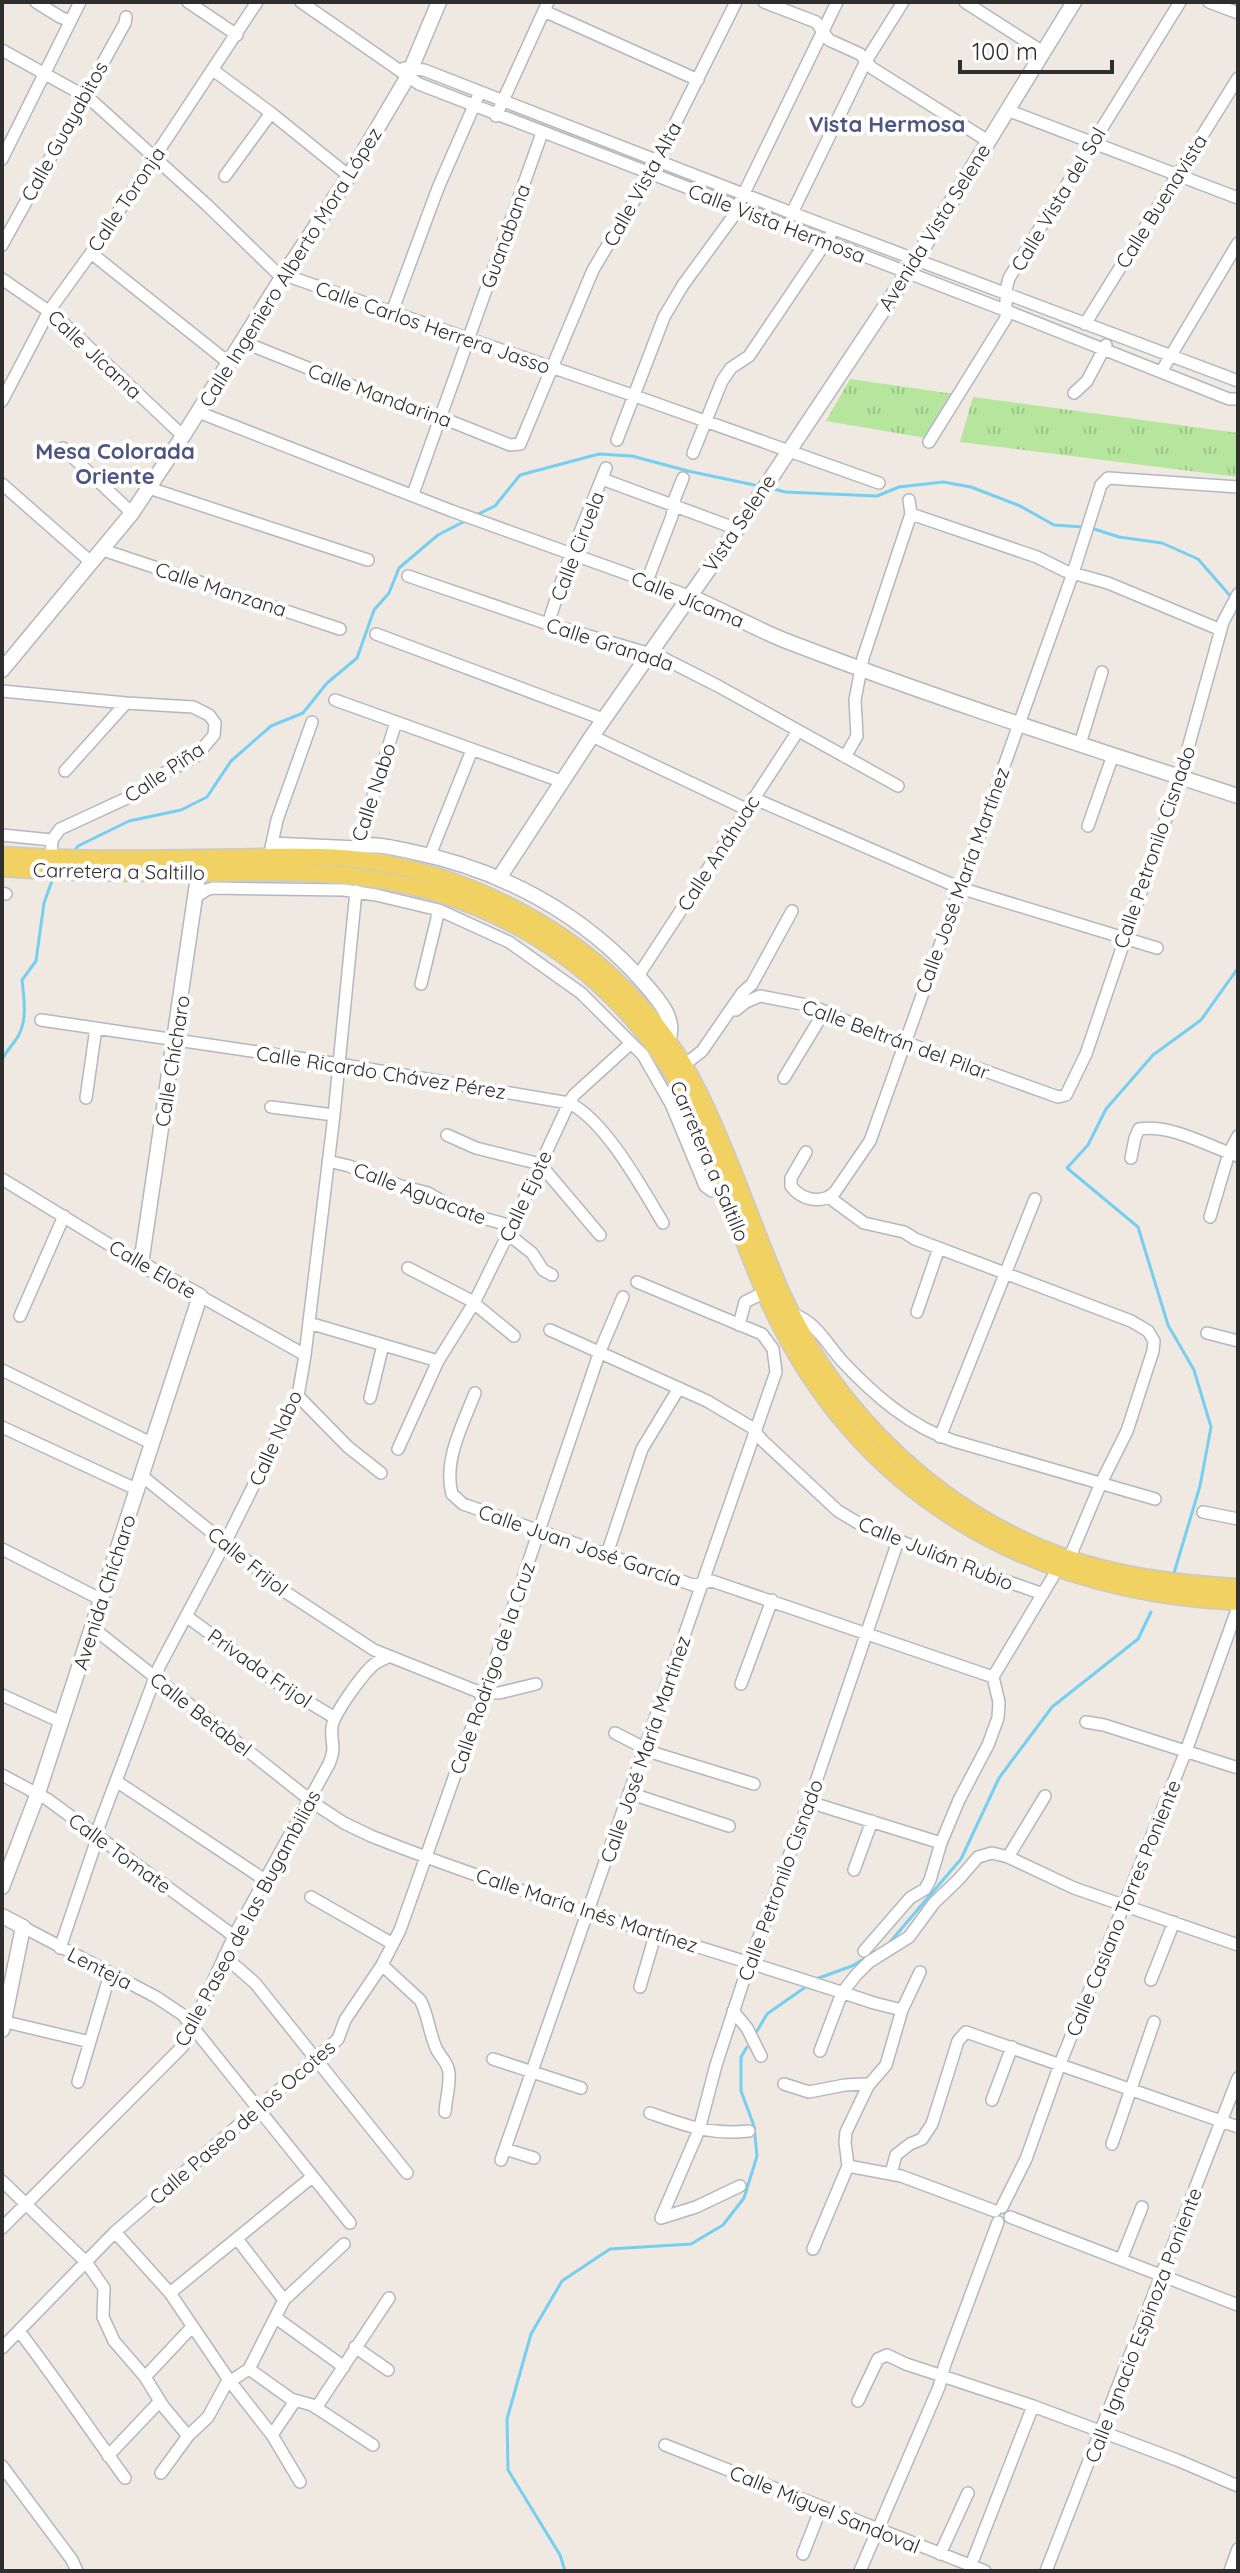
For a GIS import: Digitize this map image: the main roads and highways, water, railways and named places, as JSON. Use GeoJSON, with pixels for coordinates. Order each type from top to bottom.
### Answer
{"type":"FeatureCollection","features":[{"type":"Feature","properties":{"kind":"main road","name":"Carretera a Saltillo"},"geometry":{"type":"LineString","coordinates":[[200,866],[271,850],[350,852],[477,891],[537,920],[597,963],[623,987],[684,1065],[714,1126],[807,1371],[839,1417],[889,1468],[939,1508],[1016,1553],[1162,1580],[1238,1587]]}},
{"type":"Feature","properties":{"kind":"main road","name":"Carretera a Saltillo"},"geometry":{"type":"LineString","coordinates":[[2,855],[60,864]]}},
{"type":"Feature","properties":{"kind":"main road","name":"Carretera a Saltillo"},"geometry":{"type":"LineString","coordinates":[[2,868],[60,864],[200,866],[359,875],[435,892],[499,917],[561,953],[613,997],[659,1053],[678,1100],[723,1187],[765,1292],[787,1320]]}},
{"type":"Feature","properties":{"kind":"main road","name":"Carretera a Saltillo"},"geometry":{"type":"LineString","coordinates":[[1063,1564],[1085,1579],[1160,1596],[1238,1604]]}},
{"type":"Feature","properties":{"kind":"waterway"},"geometry":{"type":"LineString","coordinates":[[474,516],[495,506],[520,475],[599,454],[632,456],[759,486]]}},
{"type":"Feature","properties":{"kind":"waterway"},"geometry":{"type":"LineString","coordinates":[[771,488],[785,492],[877,496],[899,487],[943,482],[971,487],[1020,506],[1054,525],[1083,527]]}},
{"type":"Feature","properties":{"kind":"waterway"},"geometry":{"type":"LineString","coordinates":[[73,853],[78,846],[129,821],[181,810],[207,797],[231,761],[271,726],[303,713],[327,683],[357,658],[374,610],[389,593],[399,568],[438,535],[467,520]]}},
{"type":"Feature","properties":{"kind":"waterway"},"geometry":{"type":"LineString","coordinates":[[1091,528],[1119,537],[1162,543],[1198,559],[1232,598]]}},
{"type":"Feature","properties":{"kind":"waterway"},"geometry":{"type":"LineString","coordinates":[[2,1060],[23,1024],[22,980],[36,961],[44,903],[53,878]]}},
{"type":"Feature","properties":{"kind":"waterway"},"geometry":{"type":"LineString","coordinates":[[1174,1573],[1200,1486],[1211,1427],[1194,1370],[1168,1325],[1138,1227],[1067,1168],[1088,1145],[1106,1109],[1153,1055],[1201,1020],[1238,968]]}},
{"type":"Feature","properties":{"kind":"waterway"},"geometry":{"type":"LineString","coordinates":[[890,1942],[961,1859],[999,1778],[1052,1707],[1138,1639],[1151,1612]]}},
{"type":"Feature","properties":{"kind":"waterway"},"geometry":{"type":"LineString","coordinates":[[816,1979],[867,1957]]}},
{"type":"Feature","properties":{"kind":"waterway"},"geometry":{"type":"LineString","coordinates":[[757,2031],[767,2014],[807,1986]]}},
{"type":"Feature","properties":{"kind":"waterway"},"geometry":{"type":"LineString","coordinates":[[565,2571],[560,2555],[508,2470],[507,2419],[531,2334],[562,2281],[610,2249],[691,2244],[723,2225],[744,2198],[757,2156],[754,2126],[741,2091],[741,2057],[747,2047]]}},
{"type":"Feature","properties":{"kind":"district","name":"Vista Hermosa"},"geometry":{"type":"Point","coordinates":[887,124]}},
{"type":"Feature","properties":{"kind":"district","name":"Mesa Colorada Oriente"},"geometry":{"type":"Point","coordinates":[115,464]}}]}
